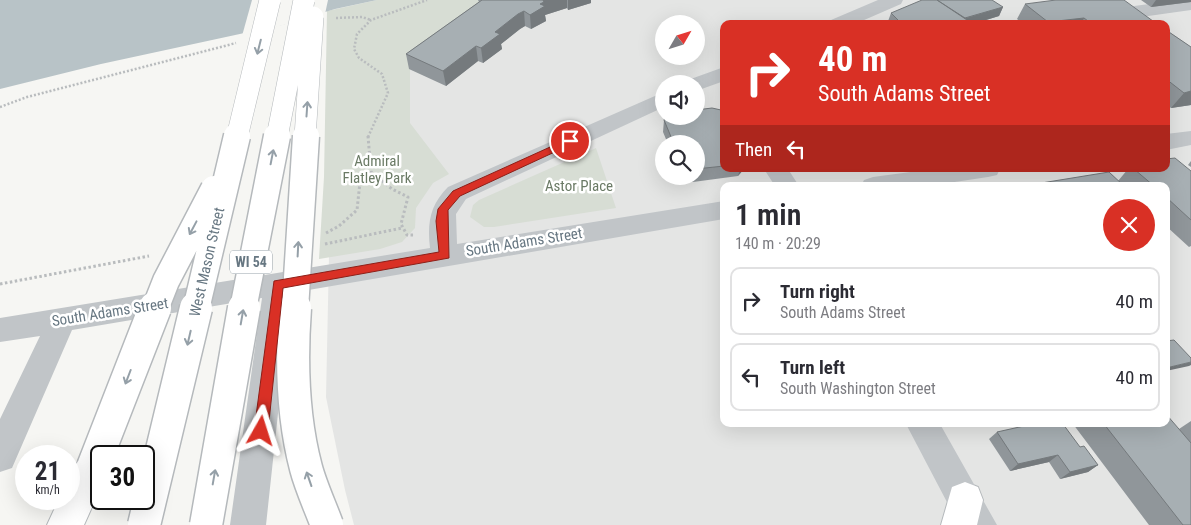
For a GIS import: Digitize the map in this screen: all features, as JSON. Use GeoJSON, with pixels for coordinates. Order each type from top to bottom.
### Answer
{"type":"FeatureCollection","features":[{"type":"Feature","properties":{"kind":"main road","name":"West Mason Street"},"geometry":{"type":"LineString","coordinates":[[144,525],[270,0]]}},
{"type":"Feature","properties":{"kind":"main road","name":"WI 54"},"geometry":{"type":"LineString","coordinates":[[206,525],[251,265],[304,0]]}},
{"type":"Feature","properties":{"kind":"main road"},"geometry":{"type":"LineString","coordinates":[[322,9],[313,22],[294,321],[293,383],[296,421],[306,469],[327,525]]}},
{"type":"Feature","properties":{"kind":"main road"},"geometry":{"type":"LineString","coordinates":[[65,525],[93,467],[166,281],[233,154]]}},
{"type":"Feature","properties":{"kind":"street"},"geometry":{"type":"LineString","coordinates":[[847,20],[894,0]]}},
{"type":"Feature","properties":{"kind":"street"},"geometry":{"type":"LineString","coordinates":[[1118,0],[1146,20]]}},
{"type":"Feature","properties":{"kind":"street"},"geometry":{"type":"LineString","coordinates":[[1134,12],[1191,4]]}},
{"type":"Feature","properties":{"kind":"street"},"geometry":{"type":"LineString","coordinates":[[705,82],[720,77]]}},
{"type":"Feature","properties":{"kind":"street"},"geometry":{"type":"LineString","coordinates":[[443,246],[443,209],[457,193],[655,103]]}},
{"type":"Feature","properties":{"kind":"street"},"geometry":{"type":"LineString","coordinates":[[1170,141],[1191,138]]}},
{"type":"Feature","properties":{"kind":"street"},"geometry":{"type":"LineString","coordinates":[[900,182],[968,172]]}},
{"type":"Feature","properties":{"kind":"street","name":"South Adams Street"},"geometry":{"type":"LineString","coordinates":[[0,330],[278,284],[443,246],[720,211]]}},
{"type":"Feature","properties":{"kind":"street"},"geometry":{"type":"LineString","coordinates":[[248,525],[278,284]]}},
{"type":"Feature","properties":{"kind":"street"},"geometry":{"type":"LineString","coordinates":[[0,456],[62,320]]}},
{"type":"Feature","properties":{"kind":"street"},"geometry":{"type":"LineString","coordinates":[[923,427],[968,517]]}},
{"type":"Feature","properties":{"kind":"path"},"geometry":{"type":"LineString","coordinates":[[322,236],[339,226],[357,210],[360,182],[370,172],[368,136],[388,93],[382,74],[359,58],[354,49],[357,34],[371,20],[427,0]]}},
{"type":"Feature","properties":{"kind":"path"},"geometry":{"type":"LineString","coordinates":[[322,9],[342,16],[362,17],[371,20]]}},
{"type":"Feature","properties":{"kind":"path"},"geometry":{"type":"LineString","coordinates":[[0,107],[27,97],[236,43]]}},
{"type":"Feature","properties":{"kind":"path"},"geometry":{"type":"LineString","coordinates":[[370,172],[392,189],[408,197],[401,224],[407,235],[443,246]]}},
{"type":"Feature","properties":{"kind":"shaded area"},"geometry":{"type":"Polygon","coordinates":[[[0,0],[377,0],[335,9],[282,25],[101,64],[0,89],[0,0]]]}},
{"type":"Feature","properties":{"kind":"shaded area"},"geometry":{"type":"Polygon","coordinates":[[[377,0],[1191,0],[1191,525],[354,525],[326,397],[329,256],[377,0]]]}},
{"type":"Feature","properties":{"kind":"green space","name":"Admiral Flatley Park"},"geometry":{"type":"Polygon","coordinates":[[[377,0],[501,0],[410,69],[410,123],[449,174],[433,183],[416,208],[415,228],[402,242],[380,249],[319,259],[324,177],[327,11],[377,0]]]}},
{"type":"Feature","properties":{"kind":"green space","name":"Astor Place"},"geometry":{"type":"Polygon","coordinates":[[[596,148],[616,208],[494,227],[484,227],[470,217],[473,205],[479,200],[596,148]]]}},
{"type":"Feature","properties":{"kind":"pier"},"geometry":{"type":"Polygon","coordinates":[[[252,0],[328,0],[325,14],[242,36],[252,0]]]}},
{"type":"Feature","properties":{"kind":"building"},"geometry":{"type":"Polygon","coordinates":[[[482,0],[543,0],[544,2],[540,4],[545,6],[530,15],[524,11],[518,14],[495,32],[500,34],[481,48],[476,46],[443,71],[406,54],[482,0]]]}},
{"type":"Feature","properties":{"kind":"building"},"geometry":{"type":"Polygon","coordinates":[[[922,0],[937,0],[967,20],[898,20],[891,13],[922,0]]]}},
{"type":"Feature","properties":{"kind":"building"},"geometry":{"type":"Polygon","coordinates":[[[937,0],[992,0],[1003,7],[965,18],[937,0]]]}},
{"type":"Feature","properties":{"kind":"building"},"geometry":{"type":"Polygon","coordinates":[[[1056,0],[1124,0],[1152,20],[1087,20],[1084,18],[1045,20],[1025,4],[1056,0]]]}},
{"type":"Feature","properties":{"kind":"building"},"geometry":{"type":"Polygon","coordinates":[[[1170,33],[1191,47],[1191,91],[1184,93],[1170,82],[1170,33]]]}},
{"type":"Feature","properties":{"kind":"building"},"geometry":{"type":"Polygon","coordinates":[[[705,109],[720,110],[720,166],[705,168],[705,135],[670,135],[666,125],[705,125],[705,109]]]}},
{"type":"Feature","properties":{"kind":"building"},"geometry":{"type":"Polygon","coordinates":[[[1175,158],[1191,171],[1191,220],[1170,201],[1170,182],[1149,182],[1138,172],[1170,172],[1170,159],[1175,158]]]}},
{"type":"Feature","properties":{"kind":"building"},"geometry":{"type":"Polygon","coordinates":[[[1109,172],[1120,182],[1048,182],[1109,172]]]}},
{"type":"Feature","properties":{"kind":"building"},"geometry":{"type":"Polygon","coordinates":[[[1170,340],[1174,340],[1191,358],[1191,362],[1170,367],[1170,340]]]}},
{"type":"Feature","properties":{"kind":"building"},"geometry":{"type":"Polygon","coordinates":[[[1170,419],[1191,443],[1191,525],[1183,525],[1106,427],[1170,427],[1170,419]]]}},
{"type":"Feature","properties":{"kind":"building"},"geometry":{"type":"Polygon","coordinates":[[[1020,427],[1065,427],[1080,447],[1084,446],[1098,465],[1070,472],[1058,455],[1018,464],[997,432],[1020,427]]]}},
{"type":"Feature","properties":{"kind":"route"},"geometry":{"type":"LineString","coordinates":[[261,431],[278,284],[445,255],[442,221],[443,209],[449,200],[467,187],[570,141]]}}]}
